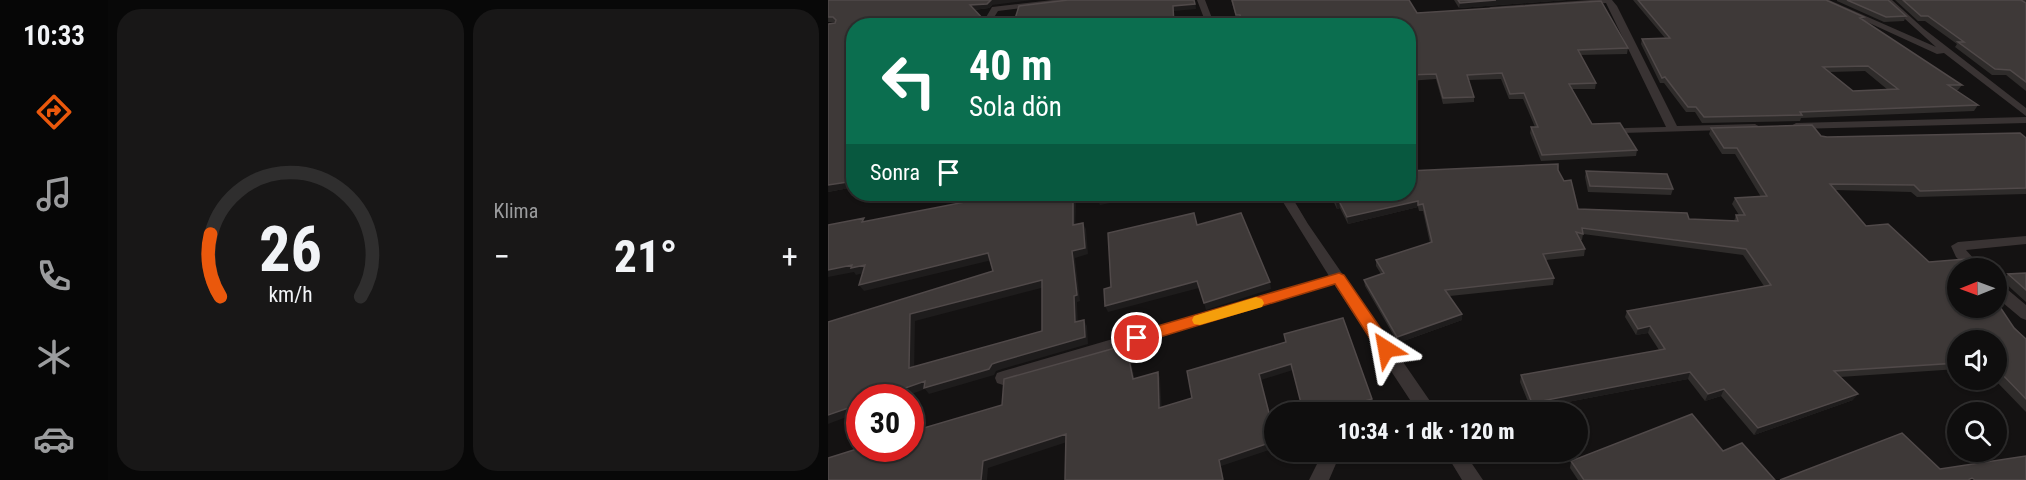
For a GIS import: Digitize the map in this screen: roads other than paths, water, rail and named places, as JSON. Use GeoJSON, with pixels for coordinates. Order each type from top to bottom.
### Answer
{"type":"FeatureCollection","features":[{"type":"Feature","properties":{"kind":"street"},"geometry":{"type":"LineString","coordinates":[[990,18],[995,9],[1073,0]]}},
{"type":"Feature","properties":{"kind":"street"},"geometry":{"type":"LineString","coordinates":[[1202,0],[1208,18]]}},
{"type":"Feature","properties":{"kind":"street"},"geometry":{"type":"LineString","coordinates":[[1824,0],[1958,60]]}},
{"type":"Feature","properties":{"kind":"street"},"geometry":{"type":"LineString","coordinates":[[1888,0],[1921,31],[2026,113]]}},
{"type":"Feature","properties":{"kind":"street"},"geometry":{"type":"LineString","coordinates":[[1486,9],[1608,1],[1614,6],[1673,129]]}},
{"type":"Feature","properties":{"kind":"street"},"geometry":{"type":"LineString","coordinates":[[1779,126],[2026,120]]}},
{"type":"Feature","properties":{"kind":"street"},"geometry":{"type":"LineString","coordinates":[[1626,131],[1767,127]]}},
{"type":"Feature","properties":{"kind":"street"},"geometry":{"type":"LineString","coordinates":[[1288,201],[1421,402]]}},
{"type":"Feature","properties":{"kind":"street"},"geometry":{"type":"LineString","coordinates":[[1965,258],[1958,246],[2026,240]]}},
{"type":"Feature","properties":{"kind":"street"},"geometry":{"type":"LineString","coordinates":[[1003,378],[1339,278]]}},
{"type":"Feature","properties":{"kind":"street"},"geometry":{"type":"LineString","coordinates":[[2007,298],[2026,314]]}},
{"type":"Feature","properties":{"kind":"street"},"geometry":{"type":"LineString","coordinates":[[1319,480],[1327,462]]}},
{"type":"Feature","properties":{"kind":"street"},"geometry":{"type":"LineString","coordinates":[[1461,462],[1473,480]]}}]}
